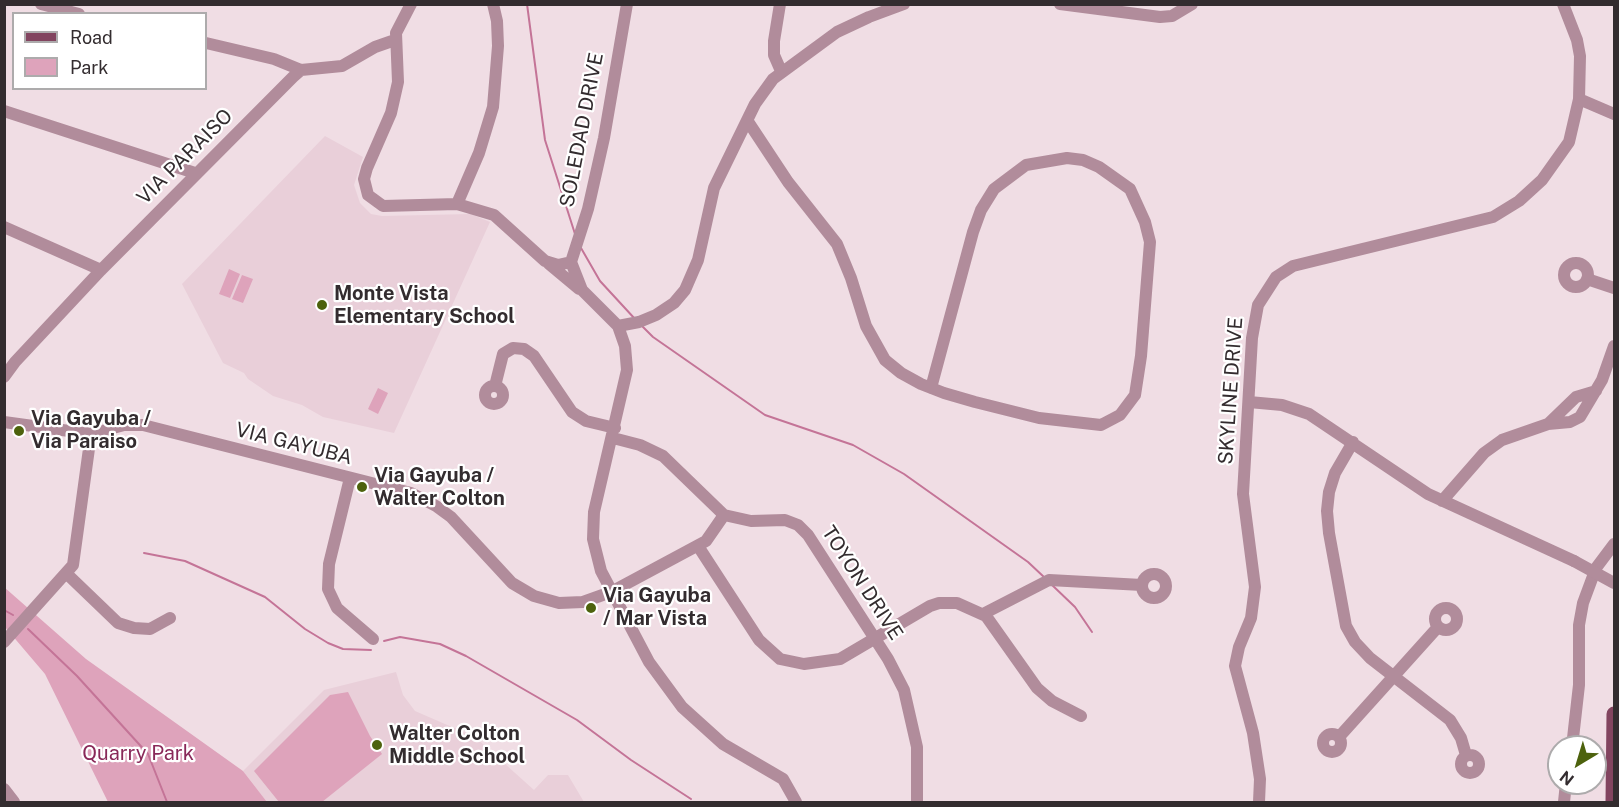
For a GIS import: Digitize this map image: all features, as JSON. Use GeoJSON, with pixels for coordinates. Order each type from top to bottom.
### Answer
{"type":"FeatureCollection","features":[{"type":"Feature","properties":{"kind":"main road"},"geometry":{"type":"LineString","coordinates":[[1613,802],[1614,714]]}},
{"type":"Feature","properties":{"kind":"street"},"geometry":{"type":"LineString","coordinates":[[41,4],[71,12]]}},
{"type":"Feature","properties":{"kind":"street"},"geometry":{"type":"LineString","coordinates":[[411,4],[395,40],[398,82],[390,113],[367,168],[365,188],[373,201],[383,206],[457,204],[494,215],[565,280],[582,290],[618,326],[625,346],[627,370],[597,498],[593,529],[598,565],[654,671],[682,707],[723,744],[783,779],[796,802]]}},
{"type":"Feature","properties":{"kind":"street"},"geometry":{"type":"LineString","coordinates":[[457,204],[479,153],[493,107],[498,46],[497,21],[493,4]]}},
{"type":"Feature","properties":{"kind":"street","name":"SOLEDAD DRIVE"},"geometry":{"type":"LineString","coordinates":[[571,262],[588,209],[604,138],[627,4]]}},
{"type":"Feature","properties":{"kind":"street"},"geometry":{"type":"LineString","coordinates":[[780,4],[774,48],[781,71]]}},
{"type":"Feature","properties":{"kind":"street"},"geometry":{"type":"LineString","coordinates":[[618,326],[639,322],[656,315],[674,303],[685,290],[698,260],[714,188],[766,87],[781,71],[837,32],[869,16],[904,4]]}},
{"type":"Feature","properties":{"kind":"street"},"geometry":{"type":"LineString","coordinates":[[1060,4],[1160,17],[1172,16],[1192,4]]}},
{"type":"Feature","properties":{"kind":"street","name":"SKYLINE DRIVE"},"geometry":{"type":"LineString","coordinates":[[1259,802],[1260,779],[1253,733],[1235,666],[1239,647],[1251,618],[1255,587],[1243,494],[1253,323],[1264,292],[1276,277],[1305,262],[1397,242],[1493,216],[1519,201],[1557,162],[1569,142],[1579,99],[1580,56],[1563,4]]}},
{"type":"Feature","properties":{"kind":"street"},"geometry":{"type":"LineString","coordinates":[[207,43],[274,59],[301,70],[342,66],[375,47],[395,40]]}},
{"type":"Feature","properties":{"kind":"street","name":"VIA PARAISO"},"geometry":{"type":"LineString","coordinates":[[4,377],[15,362],[101,270],[301,70]]}},
{"type":"Feature","properties":{"kind":"street"},"geometry":{"type":"LineString","coordinates":[[1579,99],[1614,114]]}},
{"type":"Feature","properties":{"kind":"street"},"geometry":{"type":"LineString","coordinates":[[4,111],[195,174]]}},
{"type":"Feature","properties":{"kind":"street"},"geometry":{"type":"LineString","coordinates":[[747,120],[788,182],[837,244],[866,326],[879,352],[901,373],[931,388],[1039,418],[1075,424],[1101,425],[1120,415],[1131,402],[1138,387],[1150,242],[1142,213],[1126,184],[1083,160],[1067,158],[1026,165],[994,189],[981,210],[973,232],[931,388]]}},
{"type":"Feature","properties":{"kind":"street"},"geometry":{"type":"LineString","coordinates":[[4,227],[101,270]]}},
{"type":"Feature","properties":{"kind":"street"},"geometry":{"type":"LineString","coordinates":[[546,261],[558,265],[571,262],[582,290]]}},
{"type":"Feature","properties":{"kind":"street"},"geometry":{"type":"LineString","coordinates":[[1587,279],[1614,288]]}},
{"type":"Feature","properties":{"kind":"street"},"geometry":{"type":"LineString","coordinates":[[1442,501],[1493,445],[1513,435],[1548,424],[1576,420],[1586,410],[1608,369],[1614,346]]}},
{"type":"Feature","properties":{"kind":"street"},"geometry":{"type":"LineString","coordinates":[[495,386],[503,354],[513,348],[524,349],[534,356],[572,412],[586,421],[663,456],[724,515]]}},
{"type":"Feature","properties":{"kind":"street"},"geometry":{"type":"LineString","coordinates":[[1548,424],[1576,397],[1596,391]]}},
{"type":"Feature","properties":{"kind":"street"},"geometry":{"type":"LineString","coordinates":[[1249,402],[1298,410],[1322,422],[1411,483],[1442,501],[1574,561],[1614,583]]}},
{"type":"Feature","properties":{"kind":"street","name":"VIA GAYUBA"},"geometry":{"type":"LineString","coordinates":[[4,422],[91,434],[135,424],[402,490],[436,506],[462,528],[505,578],[534,596],[574,604],[611,592],[698,546],[713,533],[724,515]]}},
{"type":"Feature","properties":{"kind":"street"},"geometry":{"type":"LineString","coordinates":[[4,642],[67,574],[74,556],[91,434]]}},
{"type":"Feature","properties":{"kind":"street"},"geometry":{"type":"LineString","coordinates":[[1353,442],[1335,473],[1329,492],[1329,533],[1346,626],[1362,650],[1450,720],[1461,738],[1466,755]]}},
{"type":"Feature","properties":{"kind":"street"},"geometry":{"type":"LineString","coordinates":[[350,478],[330,564],[328,589],[334,604],[342,614],[373,639]]}},
{"type":"Feature","properties":{"kind":"street","name":"TOYON DRIVE"},"geometry":{"type":"LineString","coordinates":[[724,515],[751,521],[785,520],[803,529],[875,639],[909,703],[919,769],[917,802]]}},
{"type":"Feature","properties":{"kind":"street"},"geometry":{"type":"LineString","coordinates":[[1573,735],[1579,685],[1579,624],[1583,603],[1596,568],[1614,544]]}},
{"type":"Feature","properties":{"kind":"street"},"geometry":{"type":"LineString","coordinates":[[698,546],[759,640],[780,659],[796,664],[830,661],[849,655],[939,603],[957,603],[983,614],[1037,688],[1052,701],[1081,716]]}},
{"type":"Feature","properties":{"kind":"street"},"geometry":{"type":"LineString","coordinates":[[67,574],[117,622],[134,628],[150,629],[170,618]]}},
{"type":"Feature","properties":{"kind":"street"},"geometry":{"type":"LineString","coordinates":[[983,614],[1049,580],[1142,585]]}},
{"type":"Feature","properties":{"kind":"street"},"geometry":{"type":"LineString","coordinates":[[1339,737],[1392,675],[1438,627]]}},
{"type":"Feature","properties":{"kind":"street"},"geometry":{"type":"LineString","coordinates":[[4,789],[14,802]]}},
{"type":"Feature","properties":{"kind":"shaded area","name":"Monte Vista Elementary School"},"geometry":{"type":"Polygon","coordinates":[[[325,136],[363,157],[354,185],[360,203],[371,214],[382,216],[471,214],[490,222],[394,433],[323,417],[302,405],[273,396],[248,379],[244,373],[223,363],[182,284],[325,136]]]}},
{"type":"Feature","properties":{"kind":"shaded area","name":"Walter Colton Middle School"},"geometry":{"type":"Polygon","coordinates":[[[396,672],[403,695],[415,711],[475,737],[534,790],[548,775],[568,775],[584,802],[267,802],[243,771],[324,690],[396,672]]]}},
{"type":"Feature","properties":{"kind":"green space"},"geometry":{"type":"Polygon","coordinates":[[[229,269],[240,274],[230,298],[219,294],[229,269]]]}},
{"type":"Feature","properties":{"kind":"green space"},"geometry":{"type":"Polygon","coordinates":[[[242,275],[253,279],[243,303],[232,299],[242,275]]]}},
{"type":"Feature","properties":{"kind":"green space"},"geometry":{"type":"Polygon","coordinates":[[[378,388],[388,393],[378,414],[368,409],[378,388]]]}},
{"type":"Feature","properties":{"kind":"green space","name":"Quarry Park"},"geometry":{"type":"Polygon","coordinates":[[[4,587],[86,659],[243,771],[267,802],[108,802],[45,674],[5,627],[4,587]]]}},
{"type":"Feature","properties":{"kind":"green space"},"geometry":{"type":"Polygon","coordinates":[[[348,692],[370,736],[382,754],[322,802],[279,802],[254,771],[330,695],[348,692]]]}},
{"type":"Feature","properties":{"kind":"waterway"},"geometry":{"type":"LineString","coordinates":[[527,4],[545,140],[575,234]]}},
{"type":"Feature","properties":{"kind":"waterway"},"geometry":{"type":"LineString","coordinates":[[581,248],[600,281],[635,319]]}},
{"type":"Feature","properties":{"kind":"waterway"},"geometry":{"type":"LineString","coordinates":[[641,325],[653,337],[765,415],[853,445],[904,474],[1028,562],[1045,578]]}},
{"type":"Feature","properties":{"kind":"waterway"},"geometry":{"type":"LineString","coordinates":[[144,553],[185,561],[265,597],[305,629],[328,643],[343,649],[371,650]]}},
{"type":"Feature","properties":{"kind":"waterway"},"geometry":{"type":"LineString","coordinates":[[1051,584],[1075,607],[1092,632]]}},
{"type":"Feature","properties":{"kind":"waterway"},"geometry":{"type":"LineString","coordinates":[[4,610],[13,615]]}},
{"type":"Feature","properties":{"kind":"waterway"},"geometry":{"type":"LineString","coordinates":[[28,629],[77,676],[148,754],[167,802]]}},
{"type":"Feature","properties":{"kind":"waterway"},"geometry":{"type":"LineString","coordinates":[[384,641],[400,637],[440,644],[466,656],[577,720],[631,760],[691,799]]}},
{"type":"Feature","properties":{"kind":"place","name":"Monte Vista Elementary School"},"geometry":{"type":"Point","coordinates":[322,305]}},
{"type":"Feature","properties":{"kind":"place","name":"Via Gayuba / Via Paraiso"},"geometry":{"type":"Point","coordinates":[19,431]}},
{"type":"Feature","properties":{"kind":"place","name":"Via Gayuba / Walter Colton"},"geometry":{"type":"Point","coordinates":[362,487]}},
{"type":"Feature","properties":{"kind":"place","name":"Via Gayuba / Mar Vista"},"geometry":{"type":"Point","coordinates":[591,608]}},
{"type":"Feature","properties":{"kind":"place","name":"Walter Colton Middle School"},"geometry":{"type":"Point","coordinates":[377,745]}}]}
